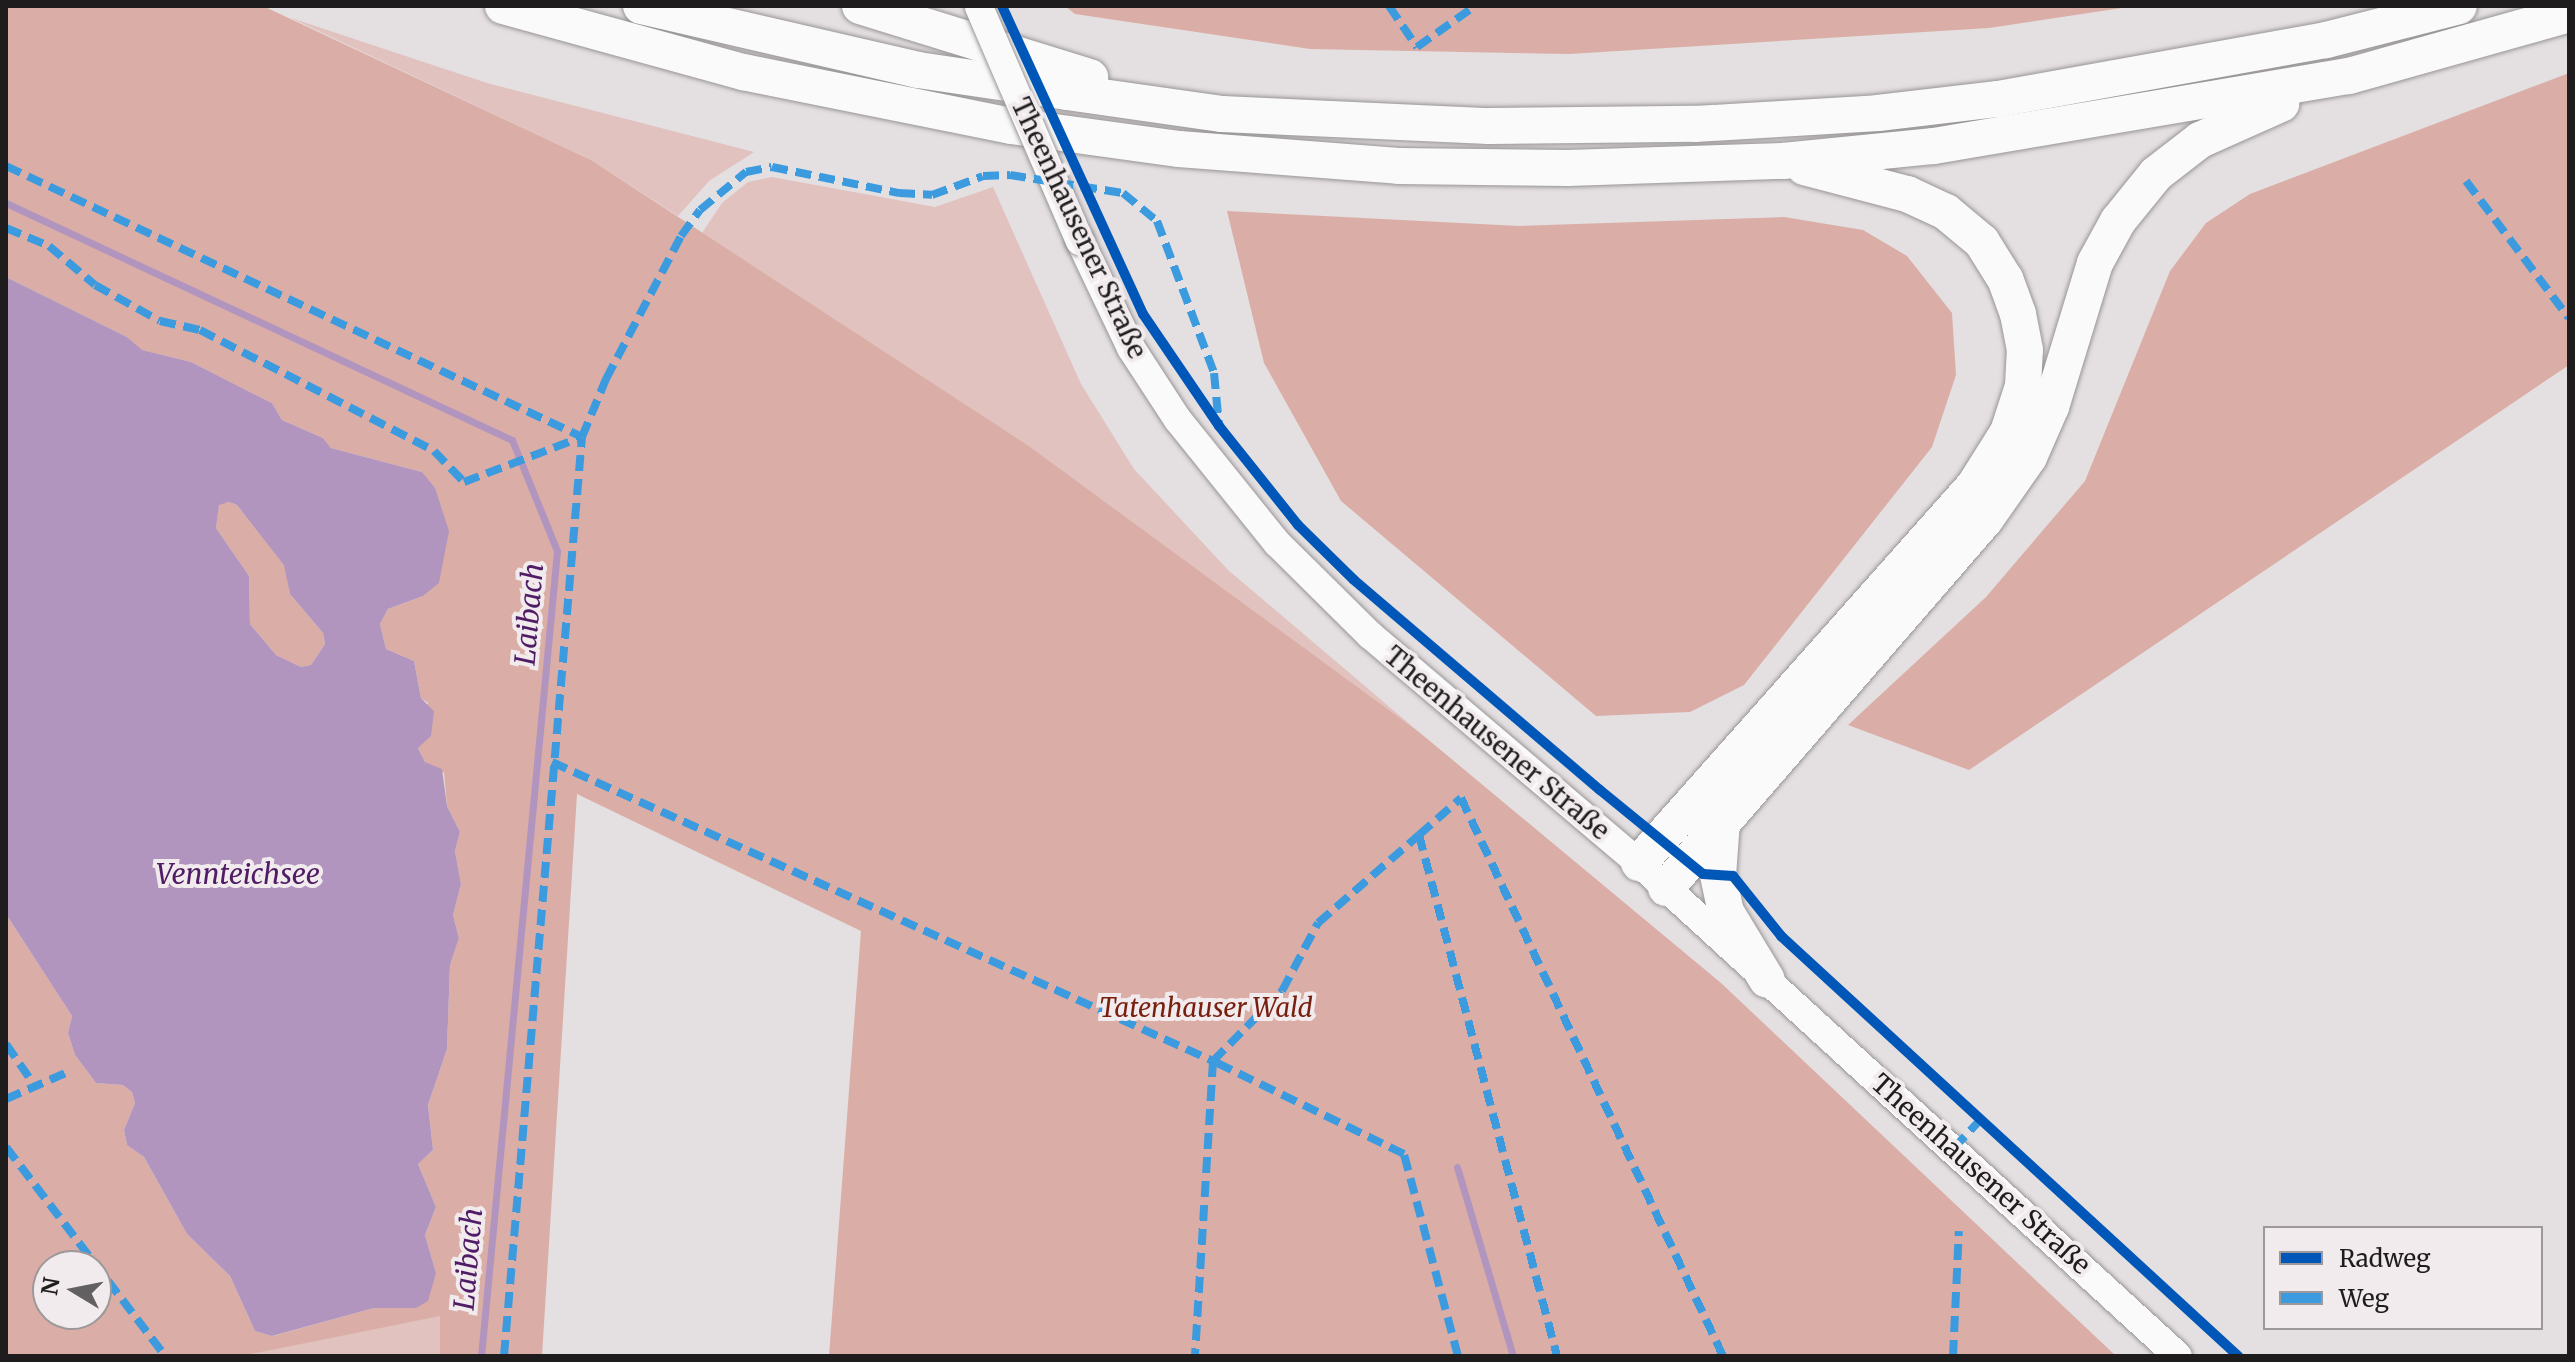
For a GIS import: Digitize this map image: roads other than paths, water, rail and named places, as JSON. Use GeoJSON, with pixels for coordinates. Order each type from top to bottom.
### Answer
{"type":"FeatureCollection","features":[{"type":"Feature","properties":{"kind":"highway"},"geometry":{"type":"LineString","coordinates":[[503,6],[743,72],[1011,126],[1179,149],[1398,166],[1568,168],[1783,161],[1934,146],[2349,76],[2569,14]]}},
{"type":"Feature","properties":{"kind":"highway"},"geometry":{"type":"LineString","coordinates":[[641,6],[918,70],[1222,114],[1489,126],[1695,124],[1878,113],[2205,64],[2459,6]]}},
{"type":"Feature","properties":{"kind":"highway"},"geometry":{"type":"LineString","coordinates":[[860,6],[1222,114]]}},
{"type":"Feature","properties":{"kind":"highway"},"geometry":{"type":"LineString","coordinates":[[1666,888],[1985,520],[2029,457],[2051,407],[2095,263],[2118,221],[2156,174],[2200,140],[2349,76]]}},
{"type":"Feature","properties":{"kind":"highway"},"geometry":{"type":"LineString","coordinates":[[1639,863],[1974,486],[2008,432],[2023,386],[2025,350],[2018,314],[2005,279],[1982,242],[1946,212],[1907,194],[1783,161]]}},
{"type":"Feature","properties":{"kind":"highway"},"geometry":{"type":"LineString","coordinates":[[1722,821],[1718,875],[1726,912],[1767,980]]}},
{"type":"Feature","properties":{"kind":"main road","name":"Theenhausener Straße"},"geometry":{"type":"LineString","coordinates":[[979,7],[1080,241],[1131,348],[1178,420],[1277,543],[1370,635],[1639,863],[2178,1356]]}},
{"type":"Feature","properties":{"kind":"water","name":"Vennteichsee"},"geometry":{"type":"Polygon","coordinates":[[[6,277],[127,337],[142,350],[191,362],[272,403],[282,420],[323,438],[331,448],[422,472],[435,488],[449,531],[439,583],[423,596],[388,609],[380,624],[386,649],[414,661],[421,698],[434,711],[431,736],[418,748],[425,762],[442,769],[447,806],[460,832],[455,851],[461,884],[453,915],[459,938],[450,965],[447,1049],[428,1105],[433,1150],[418,1164],[436,1207],[425,1235],[436,1273],[428,1301],[416,1308],[374,1308],[272,1336],[255,1331],[230,1276],[187,1234],[144,1157],[127,1145],[124,1130],[135,1103],[132,1092],[123,1085],[96,1083],[75,1055],[68,1033],[72,1016],[6,914],[6,277]],[[229,502],[219,505],[216,528],[249,576],[250,624],[276,655],[301,667],[311,665],[325,644],[323,633],[290,594],[284,565],[237,505],[229,502]]]}},
{"type":"Feature","properties":{"kind":"waterway","name":"Laibach"},"geometry":{"type":"LineString","coordinates":[[6,203],[512,440],[557,551],[481,1356]]}},
{"type":"Feature","properties":{"kind":"waterway"},"geometry":{"type":"LineString","coordinates":[[1457,1167],[1513,1356]]}},
{"type":"Feature","properties":{"kind":"park label","name":"Tatenhauser Wald"},"geometry":{"type":"Point","coordinates":[1206,1008]}}]}
